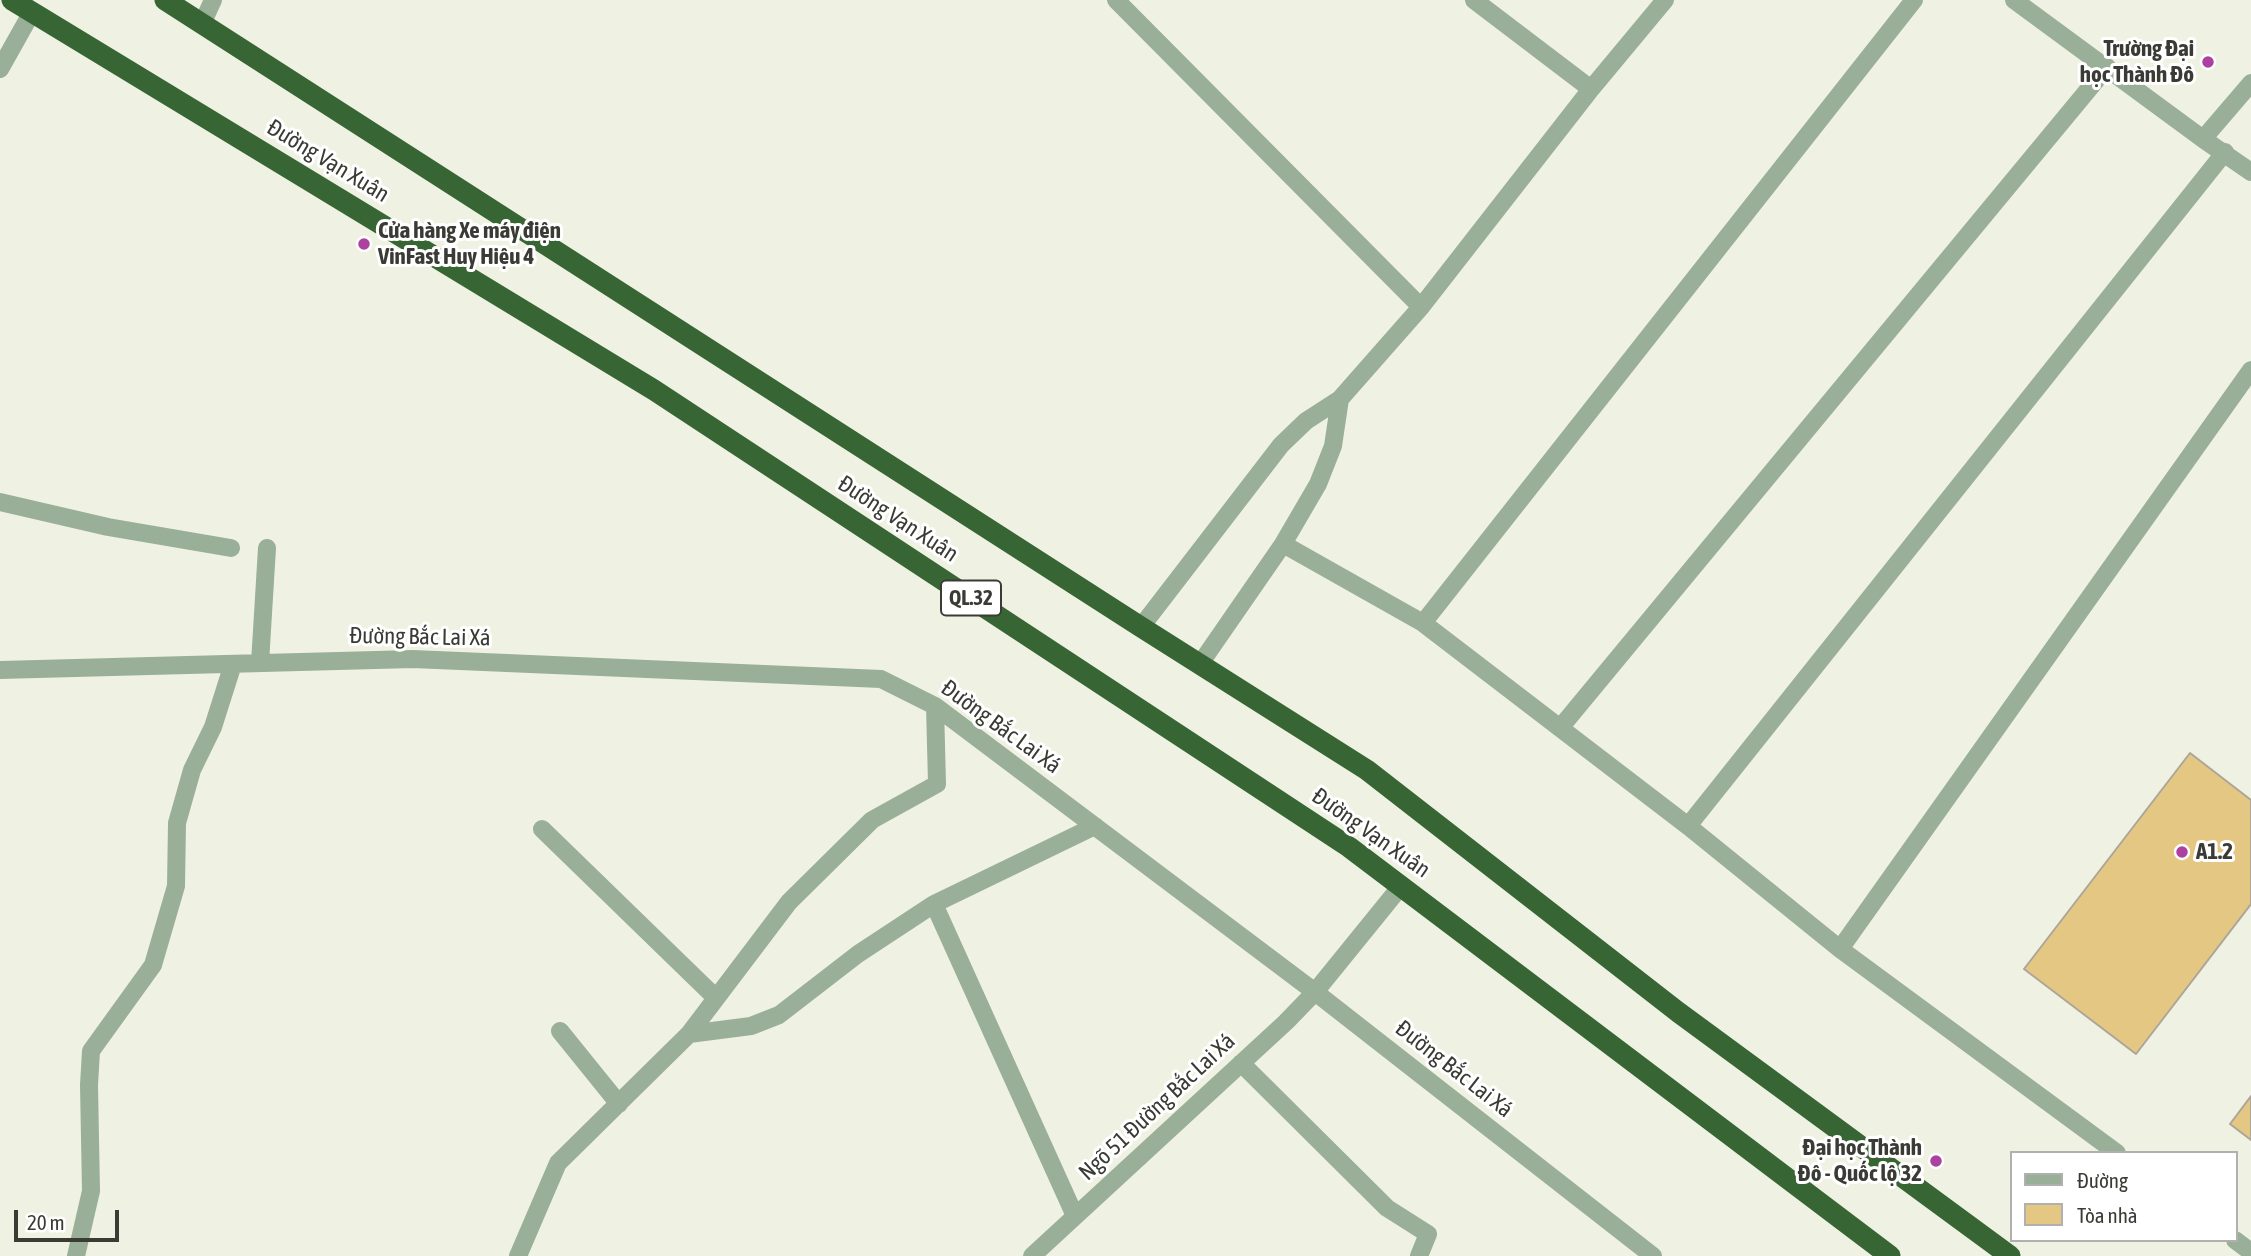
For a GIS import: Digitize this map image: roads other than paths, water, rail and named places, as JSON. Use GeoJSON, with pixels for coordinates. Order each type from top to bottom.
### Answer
{"type":"FeatureCollection","features":[{"type":"Feature","properties":{"kind":"highway","name":"Đường Vạn Xuân"},"geometry":{"type":"LineString","coordinates":[[12,0],[654,390],[1338,839],[1890,1256]]}},
{"type":"Feature","properties":{"kind":"highway","name":"Đường Vạn Xuân"},"geometry":{"type":"LineString","coordinates":[[165,0],[1367,770],[1678,1012],[2010,1256]]}},
{"type":"Feature","properties":{"kind":"street"},"geometry":{"type":"LineString","coordinates":[[202,24],[213,0]]}},
{"type":"Feature","properties":{"kind":"street"},"geometry":{"type":"LineString","coordinates":[[1116,0],[1421,307]]}},
{"type":"Feature","properties":{"kind":"street"},"geometry":{"type":"LineString","coordinates":[[1474,0],[1591,89]]}},
{"type":"Feature","properties":{"kind":"street"},"geometry":{"type":"LineString","coordinates":[[1141,627],[1281,445],[1306,421],[1340,399],[1421,307],[1591,89],[1665,0]]}},
{"type":"Feature","properties":{"kind":"street"},"geometry":{"type":"LineString","coordinates":[[1423,623],[1914,0]]}},
{"type":"Feature","properties":{"kind":"street"},"geometry":{"type":"LineString","coordinates":[[2014,0],[2251,172]]}},
{"type":"Feature","properties":{"kind":"street"},"geometry":{"type":"LineString","coordinates":[[0,69],[32,12]]}},
{"type":"Feature","properties":{"kind":"street"},"geometry":{"type":"LineString","coordinates":[[1560,728],[2107,67]]}},
{"type":"Feature","properties":{"kind":"street"},"geometry":{"type":"LineString","coordinates":[[2203,139],[2249,90]]}},
{"type":"Feature","properties":{"kind":"street"},"geometry":{"type":"LineString","coordinates":[[1688,826],[2225,152]]}},
{"type":"Feature","properties":{"kind":"street"},"geometry":{"type":"LineString","coordinates":[[1840,949],[2251,369]]}},
{"type":"Feature","properties":{"kind":"street"},"geometry":{"type":"LineString","coordinates":[[1200,664],[1283,544],[1318,484],[1333,446],[1340,399]]}},
{"type":"Feature","properties":{"kind":"street"},"geometry":{"type":"LineString","coordinates":[[0,502],[108,527],[231,548]]}},
{"type":"Feature","properties":{"kind":"street"},"geometry":{"type":"LineString","coordinates":[[1283,544],[1423,623],[1688,826],[1840,949],[2114,1151]]}},
{"type":"Feature","properties":{"kind":"street"},"geometry":{"type":"LineString","coordinates":[[260,663],[267,548]]}},
{"type":"Feature","properties":{"kind":"street","name":"Đường Bắc Lai Xá"},"geometry":{"type":"LineString","coordinates":[[0,670],[413,659],[881,679],[936,706],[1315,992],[1653,1256]]}},
{"type":"Feature","properties":{"kind":"street"},"geometry":{"type":"LineString","coordinates":[[76,1256],[91,1191],[91,1051],[153,965],[176,886],[177,823],[192,770],[213,727],[233,664]]}},
{"type":"Feature","properties":{"kind":"street"},"geometry":{"type":"LineString","coordinates":[[518,1256],[558,1163],[689,1034],[789,902],[872,820],[937,784],[936,706]]}},
{"type":"Feature","properties":{"kind":"street"},"geometry":{"type":"LineString","coordinates":[[689,1034],[751,1026],[779,1016],[858,954],[934,904],[1095,826]]}},
{"type":"Feature","properties":{"kind":"street"},"geometry":{"type":"LineString","coordinates":[[542,829],[716,998]]}},
{"type":"Feature","properties":{"kind":"street","name":"Ngõ 51 Đường Bắc Lai Xá"},"geometry":{"type":"LineString","coordinates":[[1032,1256],[1315,992],[1401,886]]}},
{"type":"Feature","properties":{"kind":"street"},"geometry":{"type":"LineString","coordinates":[[934,904],[1075,1216]]}},
{"type":"Feature","properties":{"kind":"street"},"geometry":{"type":"LineString","coordinates":[[560,1031],[619,1104]]}},
{"type":"Feature","properties":{"kind":"street"},"geometry":{"type":"LineString","coordinates":[[1241,1063],[1387,1208],[1427,1234],[1419,1256]]}},
{"type":"Feature","properties":{"kind":"place","name":"Trường Đại học Thành Đô"},"geometry":{"type":"Point","coordinates":[2208,62]}},
{"type":"Feature","properties":{"kind":"place","name":"Cửa hàng Xe máy điện VinFast Huy Hiệu 4"},"geometry":{"type":"Point","coordinates":[364,244]}},
{"type":"Feature","properties":{"kind":"place","name":"A1.2"},"geometry":{"type":"Point","coordinates":[2182,852]}},
{"type":"Feature","properties":{"kind":"place","name":"Đại học Thành Đô - Quốc lộ 32"},"geometry":{"type":"Point","coordinates":[1936,1161]}}]}
